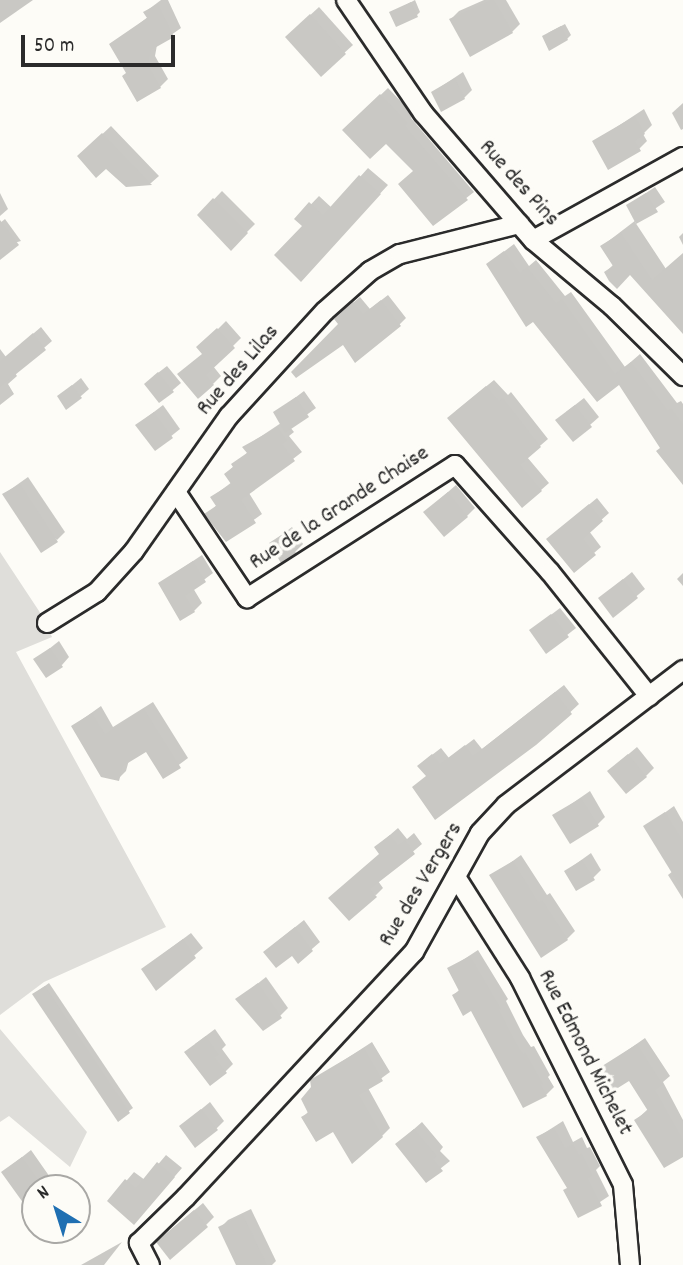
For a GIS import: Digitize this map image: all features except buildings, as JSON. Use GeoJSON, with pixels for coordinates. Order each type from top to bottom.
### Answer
{"type":"FeatureCollection","features":[{"type":"Feature","properties":{"kind":"street","name":"Rue des Pins"},"geometry":{"type":"LineString","coordinates":[[346,0],[423,113],[533,240],[612,306],[683,376]]}},
{"type":"Feature","properties":{"kind":"street"},"geometry":{"type":"LineString","coordinates":[[533,240],[683,156]]}},
{"type":"Feature","properties":{"kind":"street","name":"Rue des Lilas"},"geometry":{"type":"LineString","coordinates":[[47,623],[97,592],[134,551],[229,416],[325,311],[370,271],[400,254],[519,224]]}},
{"type":"Feature","properties":{"kind":"street","name":"Rue de la Grande Chaise"},"geometry":{"type":"LineString","coordinates":[[176,492],[247,598],[455,465],[550,572],[649,696]]}},
{"type":"Feature","properties":{"kind":"street","name":"Rue des Vergers"},"geometry":{"type":"LineString","coordinates":[[150,1265],[139,1243],[186,1197],[414,952],[481,833],[506,805],[683,670]]}},
{"type":"Feature","properties":{"kind":"street","name":"Rue Edmond Michelet"},"geometry":{"type":"LineString","coordinates":[[456,877],[520,978],[624,1185],[630,1265]]}},
{"type":"Feature","properties":{"kind":"shaded area"},"geometry":{"type":"Polygon","coordinates":[[[0,552],[39,611],[52,637],[16,652],[166,927],[44,982],[0,1015],[0,552]]]}},
{"type":"Feature","properties":{"kind":"shaded area"},"geometry":{"type":"Polygon","coordinates":[[[0,1029],[87,1132],[70,1167],[9,1116],[0,1122],[0,1029]]]}}]}
